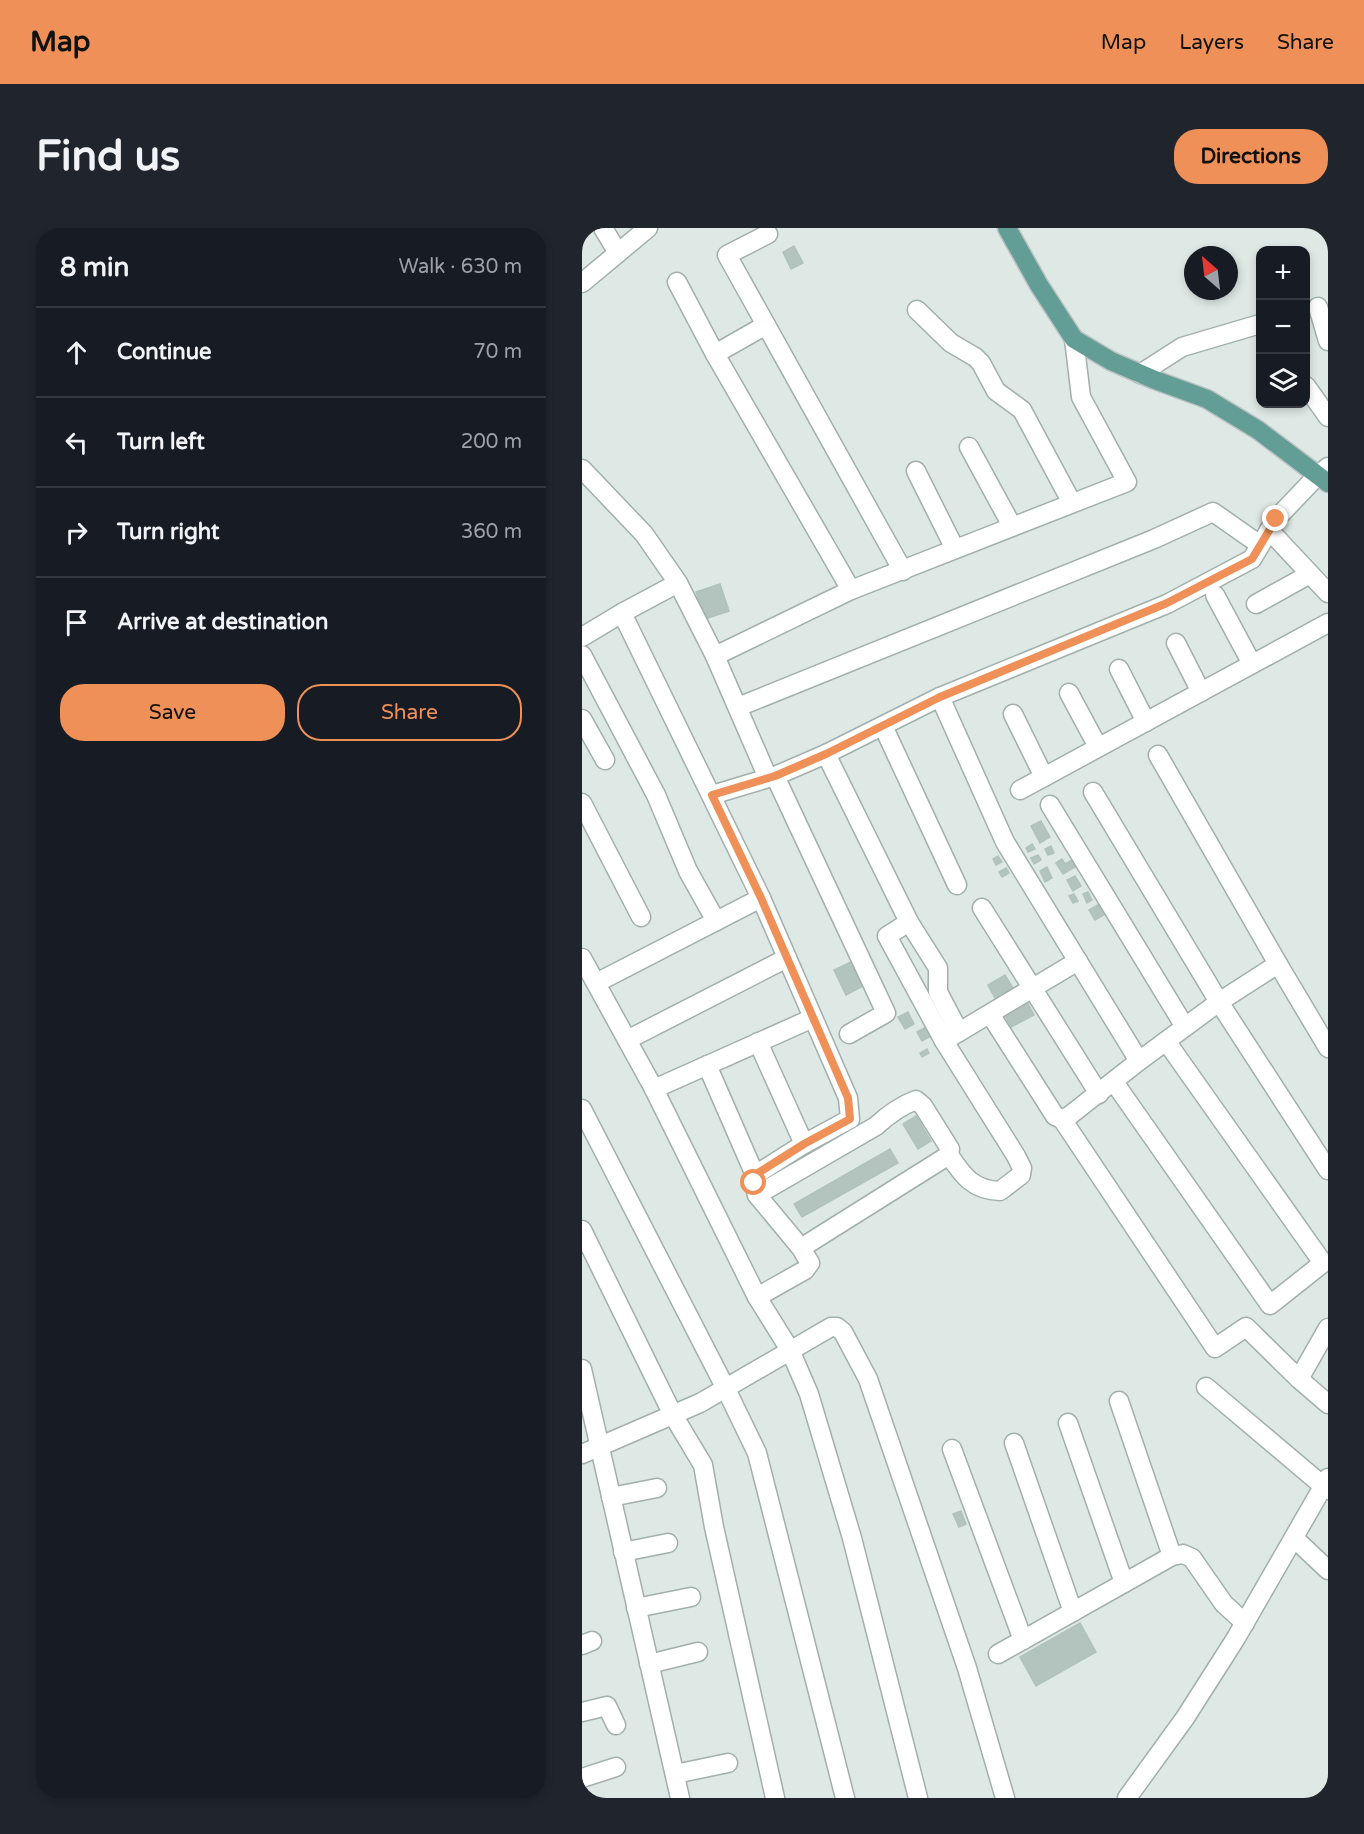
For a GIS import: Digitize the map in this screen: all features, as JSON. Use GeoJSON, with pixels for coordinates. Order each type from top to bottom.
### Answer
{"type":"FeatureCollection","features":[{"type":"Feature","properties":{"kind":"main road"},"geometry":{"type":"LineString","coordinates":[[1007,228],[1039,285],[1074,339],[1111,361],[1207,399],[1324,475]]}},
{"type":"Feature","properties":{"kind":"street"},"geometry":{"type":"LineString","coordinates":[[603,228],[618,253]]}},
{"type":"Feature","properties":{"kind":"street"},"geometry":{"type":"LineString","coordinates":[[582,283],[648,228]]}},
{"type":"Feature","properties":{"kind":"street"},"geometry":{"type":"LineString","coordinates":[[768,234],[727,255],[903,571]]}},
{"type":"Feature","properties":{"kind":"street"},"geometry":{"type":"LineString","coordinates":[[677,282],[715,354],[851,590]]}},
{"type":"Feature","properties":{"kind":"street"},"geometry":{"type":"LineString","coordinates":[[1317,308],[1328,341]]}},
{"type":"Feature","properties":{"kind":"street"},"geometry":{"type":"LineString","coordinates":[[917,310],[951,343],[975,357],[996,391],[1022,410],[1072,503]]}},
{"type":"Feature","properties":{"kind":"street"},"geometry":{"type":"LineString","coordinates":[[715,354],[766,325]]}},
{"type":"Feature","properties":{"kind":"street"},"geometry":{"type":"LineString","coordinates":[[1140,374],[1182,347],[1256,326]]}},
{"type":"Feature","properties":{"kind":"street"},"geometry":{"type":"LineString","coordinates":[[715,656],[851,590],[1127,482],[1081,397],[1074,339]]}},
{"type":"Feature","properties":{"kind":"street"},"geometry":{"type":"LineString","coordinates":[[1310,393],[1328,417]]}},
{"type":"Feature","properties":{"kind":"street"},"geometry":{"type":"LineString","coordinates":[[969,447],[1012,526]]}},
{"type":"Feature","properties":{"kind":"street"},"geometry":{"type":"LineString","coordinates":[[582,469],[644,534],[678,583],[886,1013],[849,1034]]}},
{"type":"Feature","properties":{"kind":"street"},"geometry":{"type":"LineString","coordinates":[[916,471],[955,549]]}},
{"type":"Feature","properties":{"kind":"street"},"geometry":{"type":"LineString","coordinates":[[712,795],[772,777],[826,754],[940,697],[1167,603],[1252,559],[1276,519],[1324,475]]}},
{"type":"Feature","properties":{"kind":"street"},"geometry":{"type":"LineString","coordinates":[[738,707],[1154,539],[1213,512],[1264,537],[1310,574],[1328,593]]}},
{"type":"Feature","properties":{"kind":"street"},"geometry":{"type":"LineString","coordinates":[[1256,604],[1310,574]]}},
{"type":"Feature","properties":{"kind":"street"},"geometry":{"type":"LineString","coordinates":[[582,637],[678,583]]}},
{"type":"Feature","properties":{"kind":"street"},"geometry":{"type":"LineString","coordinates":[[1215,595],[1252,664]]}},
{"type":"Feature","properties":{"kind":"street"},"geometry":{"type":"LineString","coordinates":[[622,613],[761,898],[848,1098],[850,1119],[804,1144],[755,1175]]}},
{"type":"Feature","properties":{"kind":"street"},"geometry":{"type":"LineString","coordinates":[[1020,790],[1328,623]]}},
{"type":"Feature","properties":{"kind":"street"},"geometry":{"type":"LineString","coordinates":[[1176,643],[1201,692]]}},
{"type":"Feature","properties":{"kind":"street"},"geometry":{"type":"LineString","coordinates":[[582,655],[656,795],[688,870],[716,921]]}},
{"type":"Feature","properties":{"kind":"street"},"geometry":{"type":"LineString","coordinates":[[1119,669],[1146,722]]}},
{"type":"Feature","properties":{"kind":"street"},"geometry":{"type":"LineString","coordinates":[[1069,693],[1098,747]]}},
{"type":"Feature","properties":{"kind":"street"},"geometry":{"type":"LineString","coordinates":[[940,697],[1005,842],[1139,1061]]}},
{"type":"Feature","properties":{"kind":"street"},"geometry":{"type":"LineString","coordinates":[[1013,714],[1044,777]]}},
{"type":"Feature","properties":{"kind":"street"},"geometry":{"type":"LineString","coordinates":[[582,718],[605,760]]}},
{"type":"Feature","properties":{"kind":"street"},"geometry":{"type":"LineString","coordinates":[[883,726],[957,885]]}},
{"type":"Feature","properties":{"kind":"street"},"geometry":{"type":"LineString","coordinates":[[826,754],[909,922],[938,968],[938,992],[951,1037]]}},
{"type":"Feature","properties":{"kind":"street"},"geometry":{"type":"LineString","coordinates":[[1158,755],[1328,1048]]}},
{"type":"Feature","properties":{"kind":"street"},"geometry":{"type":"LineString","coordinates":[[1093,792],[1219,1002],[1328,1170]]}},
{"type":"Feature","properties":{"kind":"street"},"geometry":{"type":"LineString","coordinates":[[582,803],[641,917]]}},
{"type":"Feature","properties":{"kind":"street"},"geometry":{"type":"LineString","coordinates":[[1050,805],[1185,1027]]}},
{"type":"Feature","properties":{"kind":"street"},"geometry":{"type":"LineString","coordinates":[[596,983],[761,898]]}},
{"type":"Feature","properties":{"kind":"street"},"geometry":{"type":"LineString","coordinates":[[982,908],[1099,1094]]}},
{"type":"Feature","properties":{"kind":"street"},"geometry":{"type":"LineString","coordinates":[[757,1196],[876,1126],[902,1105],[916,1100],[923,1106],[950,1149],[949,1155],[965,1178],[981,1188],[1000,1191],[1021,1175],[1022,1168],[1016,1156],[951,1037],[887,936],[909,922]]}},
{"type":"Feature","properties":{"kind":"street"},"geometry":{"type":"LineString","coordinates":[[582,958],[654,1089],[757,1297],[790,1350],[808,1394],[852,1538],[918,1798]]}},
{"type":"Feature","properties":{"kind":"street"},"geometry":{"type":"LineString","coordinates":[[627,1040],[787,958]]}},
{"type":"Feature","properties":{"kind":"street"},"geometry":{"type":"LineString","coordinates":[[951,1037],[1078,961]]}},
{"type":"Feature","properties":{"kind":"street"},"geometry":{"type":"LineString","coordinates":[[1062,1119],[1099,1094],[1139,1061],[1219,1002],[1278,964]]}},
{"type":"Feature","properties":{"kind":"street"},"geometry":{"type":"LineString","coordinates":[[990,1014],[1055,1116],[1062,1119],[1215,1348],[1246,1327],[1323,1263],[1166,1041]]}},
{"type":"Feature","properties":{"kind":"street"},"geometry":{"type":"LineString","coordinates":[[654,1089],[813,1018]]}},
{"type":"Feature","properties":{"kind":"street"},"geometry":{"type":"LineString","coordinates":[[758,1042],[804,1144]]}},
{"type":"Feature","properties":{"kind":"street"},"geometry":{"type":"LineString","coordinates":[[707,1065],[755,1175],[757,1196],[801,1248],[810,1263],[805,1270],[757,1297]]}},
{"type":"Feature","properties":{"kind":"street"},"geometry":{"type":"LineString","coordinates":[[1114,1082],[1270,1305]]}},
{"type":"Feature","properties":{"kind":"street"},"geometry":{"type":"LineString","coordinates":[[582,1110],[757,1453],[845,1798]]}},
{"type":"Feature","properties":{"kind":"street"},"geometry":{"type":"LineString","coordinates":[[801,1248],[949,1155]]}},
{"type":"Feature","properties":{"kind":"street"},"geometry":{"type":"LineString","coordinates":[[582,1230],[590,1268],[703,1465],[714,1527],[775,1798]]}},
{"type":"Feature","properties":{"kind":"street"},"geometry":{"type":"LineString","coordinates":[[590,1450],[700,1403],[831,1327],[837,1327],[843,1332],[868,1379],[967,1668],[1005,1798]]}},
{"type":"Feature","properties":{"kind":"street"},"geometry":{"type":"LineString","coordinates":[[1246,1327],[1328,1404]]}},
{"type":"Feature","properties":{"kind":"street"},"geometry":{"type":"LineString","coordinates":[[1299,1379],[1328,1328]]}},
{"type":"Feature","properties":{"kind":"street"},"geometry":{"type":"LineString","coordinates":[[582,1369],[590,1450],[610,1497],[680,1798]]}},
{"type":"Feature","properties":{"kind":"street"},"geometry":{"type":"LineString","coordinates":[[1127,1798],[1185,1718],[1245,1623],[1326,1485],[1206,1387]]}},
{"type":"Feature","properties":{"kind":"street"},"geometry":{"type":"LineString","coordinates":[[1119,1401],[1172,1556]]}},
{"type":"Feature","properties":{"kind":"street"},"geometry":{"type":"LineString","coordinates":[[1068,1423],[1124,1583]]}},
{"type":"Feature","properties":{"kind":"street"},"geometry":{"type":"LineString","coordinates":[[1014,1443],[1073,1612]]}},
{"type":"Feature","properties":{"kind":"street"},"geometry":{"type":"LineString","coordinates":[[952,1449],[1023,1641]]}},
{"type":"Feature","properties":{"kind":"street"},"geometry":{"type":"LineString","coordinates":[[610,1497],[657,1488]]}},
{"type":"Feature","properties":{"kind":"street"},"geometry":{"type":"LineString","coordinates":[[1294,1538],[1328,1570]]}},
{"type":"Feature","properties":{"kind":"street"},"geometry":{"type":"LineString","coordinates":[[623,1552],[668,1543]]}},
{"type":"Feature","properties":{"kind":"street"},"geometry":{"type":"LineString","coordinates":[[998,1654],[1172,1556],[1183,1554],[1192,1558],[1224,1604],[1245,1623]]}},
{"type":"Feature","properties":{"kind":"street"},"geometry":{"type":"LineString","coordinates":[[636,1608],[691,1597]]}},
{"type":"Feature","properties":{"kind":"street"},"geometry":{"type":"LineString","coordinates":[[649,1664],[698,1652]]}},
{"type":"Feature","properties":{"kind":"street"},"geometry":{"type":"LineString","coordinates":[[582,1713],[607,1706],[616,1725]]}},
{"type":"Feature","properties":{"kind":"street"},"geometry":{"type":"LineString","coordinates":[[675,1774],[728,1763]]}},
{"type":"Feature","properties":{"kind":"street"},"geometry":{"type":"LineString","coordinates":[[582,1778],[615,1767]]}},
{"type":"Feature","properties":{"kind":"building"},"geometry":{"type":"Polygon","coordinates":[[[794,246],[803,263],[791,269],[783,252],[794,246]]]}},
{"type":"Feature","properties":{"kind":"building"},"geometry":{"type":"Polygon","coordinates":[[[720,584],[729,611],[705,619],[696,592],[720,584]]]}},
{"type":"Feature","properties":{"kind":"building"},"geometry":{"type":"Polygon","coordinates":[[[1041,821],[1050,837],[1040,843],[1031,826],[1041,821]]]}},
{"type":"Feature","properties":{"kind":"building"},"geometry":{"type":"Polygon","coordinates":[[[1032,844],[1035,849],[1028,852],[1026,848],[1032,844]]]}},
{"type":"Feature","properties":{"kind":"building"},"geometry":{"type":"Polygon","coordinates":[[[1051,846],[1054,853],[1048,855],[1045,849],[1051,846]]]}},
{"type":"Feature","properties":{"kind":"building"},"geometry":{"type":"Polygon","coordinates":[[[1038,855],[1041,860],[1034,864],[1031,858],[1038,855]]]}},
{"type":"Feature","properties":{"kind":"building"},"geometry":{"type":"Polygon","coordinates":[[[998,856],[1002,862],[996,865],[993,859],[998,856]]]}},
{"type":"Feature","properties":{"kind":"building"},"geometry":{"type":"Polygon","coordinates":[[[1062,859],[1065,864],[1072,860],[1075,867],[1063,874],[1056,863],[1062,859]]]}},
{"type":"Feature","properties":{"kind":"building"},"geometry":{"type":"Polygon","coordinates":[[[1047,867],[1052,878],[1045,882],[1040,871],[1047,867]]]}},
{"type":"Feature","properties":{"kind":"building"},"geometry":{"type":"Polygon","coordinates":[[[1006,868],[1009,873],[1002,877],[999,872],[1006,868]]]}},
{"type":"Feature","properties":{"kind":"building"},"geometry":{"type":"Polygon","coordinates":[[[1075,876],[1081,886],[1073,891],[1067,880],[1075,876]]]}},
{"type":"Feature","properties":{"kind":"building"},"geometry":{"type":"Polygon","coordinates":[[[1088,892],[1092,900],[1087,903],[1083,894],[1088,892]]]}},
{"type":"Feature","properties":{"kind":"building"},"geometry":{"type":"Polygon","coordinates":[[[1074,894],[1078,901],[1073,903],[1069,896],[1074,894]]]}},
{"type":"Feature","properties":{"kind":"building"},"geometry":{"type":"Polygon","coordinates":[[[1101,903],[1107,913],[1095,920],[1089,910],[1101,903]]]}},
{"type":"Feature","properties":{"kind":"building"},"geometry":{"type":"Polygon","coordinates":[[[853,961],[865,985],[846,995],[834,970],[853,961]]]}},
{"type":"Feature","properties":{"kind":"building"},"geometry":{"type":"Polygon","coordinates":[[[1005,975],[1013,988],[995,998],[988,985],[1005,975]]]}},
{"type":"Feature","properties":{"kind":"building"},"geometry":{"type":"Polygon","coordinates":[[[1026,1000],[1034,1015],[1011,1027],[1003,1012],[1026,1000]]]}},
{"type":"Feature","properties":{"kind":"building"},"geometry":{"type":"Polygon","coordinates":[[[908,1012],[914,1024],[905,1029],[898,1017],[908,1012]]]}},
{"type":"Feature","properties":{"kind":"building"},"geometry":{"type":"Polygon","coordinates":[[[926,1027],[931,1036],[922,1041],[917,1032],[926,1027]]]}},
{"type":"Feature","properties":{"kind":"building"},"geometry":{"type":"Polygon","coordinates":[[[927,1049],[929,1053],[922,1057],[920,1053],[927,1049]]]}},
{"type":"Feature","properties":{"kind":"building"},"geometry":{"type":"Polygon","coordinates":[[[916,1116],[931,1141],[918,1149],[903,1124],[916,1116]]]}},
{"type":"Feature","properties":{"kind":"building"},"geometry":{"type":"Polygon","coordinates":[[[890,1149],[898,1163],[802,1217],[794,1204],[890,1149]]]}},
{"type":"Feature","properties":{"kind":"building"},"geometry":{"type":"Polygon","coordinates":[[[961,1511],[966,1524],[959,1527],[953,1514],[961,1511]]]}},
{"type":"Feature","properties":{"kind":"building"},"geometry":{"type":"Polygon","coordinates":[[[1080,1623],[1096,1652],[1036,1686],[1020,1657],[1080,1623]]]}},
{"type":"Feature","properties":{"kind":"route"},"geometry":{"type":"LineString","coordinates":[[754,1183],[755,1175],[804,1144],[850,1119],[848,1098],[761,898],[712,795],[775,776],[826,754],[940,697],[1167,603],[1252,559],[1276,519]]}}]}
